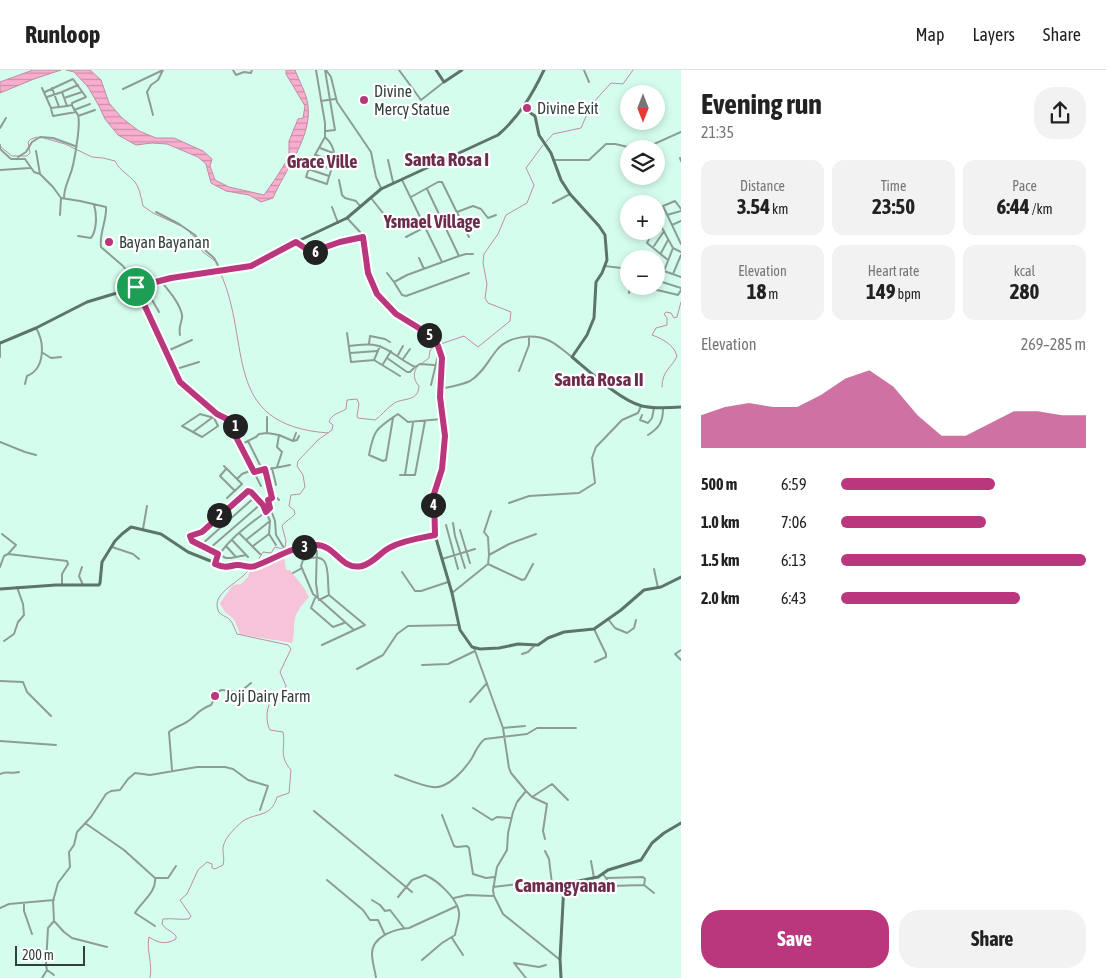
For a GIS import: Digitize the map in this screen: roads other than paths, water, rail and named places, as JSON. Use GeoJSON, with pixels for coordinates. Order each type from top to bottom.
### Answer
{"type":"FeatureCollection","features":[{"type":"Feature","properties":{"kind":"street"},"geometry":{"type":"LineString","coordinates":[[123,88],[163,70]]}},
{"type":"Feature","properties":{"kind":"street"},"geometry":{"type":"LineString","coordinates":[[153,115],[147,92],[151,85],[158,80],[163,70]]}},
{"type":"Feature","properties":{"kind":"street"},"geometry":{"type":"LineString","coordinates":[[233,70],[236,75],[243,71],[251,73],[252,70]]}},
{"type":"Feature","properties":{"kind":"street"},"geometry":{"type":"LineString","coordinates":[[316,70],[326,131],[306,177],[327,184],[335,161],[332,143],[325,137]]}},
{"type":"Feature","properties":{"kind":"street"},"geometry":{"type":"LineString","coordinates":[[326,70],[335,130],[326,131]]}},
{"type":"Feature","properties":{"kind":"street"},"geometry":{"type":"LineString","coordinates":[[326,70],[331,77],[335,98],[371,152],[376,177],[382,189]]}},
{"type":"Feature","properties":{"kind":"street"},"geometry":{"type":"LineString","coordinates":[[399,70],[422,100],[462,70]]}},
{"type":"Feature","properties":{"kind":"street"},"geometry":{"type":"LineString","coordinates":[[436,70],[444,82]]}},
{"type":"Feature","properties":{"kind":"street"},"geometry":{"type":"LineString","coordinates":[[0,357],[0,343],[36,328],[87,302],[160,280],[251,266],[296,242],[338,223],[347,218],[382,189],[498,135],[511,124],[523,108],[544,70]]}},
{"type":"Feature","properties":{"kind":"street"},"geometry":{"type":"LineString","coordinates":[[584,70],[589,82]]}},
{"type":"Feature","properties":{"kind":"street"},"geometry":{"type":"LineString","coordinates":[[44,92],[73,79],[85,98],[74,102],[72,105],[51,108]]}},
{"type":"Feature","properties":{"kind":"street"},"geometry":{"type":"LineString","coordinates":[[47,97],[78,86]]}},
{"type":"Feature","properties":{"kind":"street"},"geometry":{"type":"LineString","coordinates":[[42,88],[53,116],[75,111],[90,104]]}},
{"type":"Feature","properties":{"kind":"street"},"geometry":{"type":"LineString","coordinates":[[52,88],[59,107]]}},
{"type":"Feature","properties":{"kind":"street"},"geometry":{"type":"LineString","coordinates":[[62,92],[67,106]]}},
{"type":"Feature","properties":{"kind":"street"},"geometry":{"type":"LineString","coordinates":[[64,98],[82,92]]}},
{"type":"Feature","properties":{"kind":"street"},"geometry":{"type":"LineString","coordinates":[[321,101],[335,98]]}},
{"type":"Feature","properties":{"kind":"street"},"geometry":{"type":"LineString","coordinates":[[60,215],[64,189],[72,170],[78,127],[78,116],[72,105]]}},
{"type":"Feature","properties":{"kind":"street"},"geometry":{"type":"LineString","coordinates":[[523,108],[535,116],[542,139],[554,160],[561,180],[570,194],[604,232],[607,260],[596,282],[594,311],[590,329],[572,358]]}},
{"type":"Feature","properties":{"kind":"street"},"geometry":{"type":"LineString","coordinates":[[78,116],[95,110]]}},
{"type":"Feature","properties":{"kind":"street"},"geometry":{"type":"LineString","coordinates":[[0,128],[6,118]]}},
{"type":"Feature","properties":{"kind":"street"},"geometry":{"type":"LineString","coordinates":[[663,140],[681,132]]}},
{"type":"Feature","properties":{"kind":"street"},"geometry":{"type":"LineString","coordinates":[[18,159],[18,156],[26,152],[32,142],[40,138],[53,138],[75,147]]}},
{"type":"Feature","properties":{"kind":"street"},"geometry":{"type":"LineString","coordinates":[[554,160],[589,160],[602,146],[610,144],[620,146]]}},
{"type":"Feature","properties":{"kind":"street"},"geometry":{"type":"LineString","coordinates":[[0,145],[0,149],[8,157],[25,159],[36,174],[40,174],[62,198],[105,206],[106,220],[100,239],[101,247],[126,270],[136,287],[173,370],[183,386],[217,414],[233,422],[235,436],[261,486]]}},
{"type":"Feature","properties":{"kind":"street"},"geometry":{"type":"LineString","coordinates":[[320,148],[334,152]]}},
{"type":"Feature","properties":{"kind":"street"},"geometry":{"type":"LineString","coordinates":[[36,151],[40,174]]}},
{"type":"Feature","properties":{"kind":"street"},"geometry":{"type":"LineString","coordinates":[[316,155],[335,161]]}},
{"type":"Feature","properties":{"kind":"street"},"geometry":{"type":"LineString","coordinates":[[388,160],[394,184]]}},
{"type":"Feature","properties":{"kind":"street"},"geometry":{"type":"LineString","coordinates":[[311,162],[331,169]]}},
{"type":"Feature","properties":{"kind":"street"},"geometry":{"type":"LineString","coordinates":[[0,170],[31,168]]}},
{"type":"Feature","properties":{"kind":"street"},"geometry":{"type":"LineString","coordinates":[[308,169],[329,176]]}},
{"type":"Feature","properties":{"kind":"street"},"geometry":{"type":"LineString","coordinates":[[339,180],[342,196],[356,201],[360,206]]}},
{"type":"Feature","properties":{"kind":"street"},"geometry":{"type":"LineString","coordinates":[[402,180],[442,262]]}},
{"type":"Feature","properties":{"kind":"street"},"geometry":{"type":"LineString","coordinates":[[411,197],[439,182],[443,183],[468,237]]}},
{"type":"Feature","properties":{"kind":"street"},"geometry":{"type":"LineString","coordinates":[[426,188],[459,256]]}},
{"type":"Feature","properties":{"kind":"street"},"geometry":{"type":"LineString","coordinates":[[553,203],[570,194]]}},
{"type":"Feature","properties":{"kind":"street"},"geometry":{"type":"LineString","coordinates":[[370,197],[390,222]]}},
{"type":"Feature","properties":{"kind":"street"},"geometry":{"type":"LineString","coordinates":[[666,215],[681,210],[675,201],[663,207],[666,215],[681,244]]}},
{"type":"Feature","properties":{"kind":"street"},"geometry":{"type":"LineString","coordinates":[[78,236],[93,237],[95,228],[94,204]]}},
{"type":"Feature","properties":{"kind":"street"},"geometry":{"type":"LineString","coordinates":[[457,212],[473,206],[481,209],[488,218],[496,215]]}},
{"type":"Feature","properties":{"kind":"street"},"geometry":{"type":"LineString","coordinates":[[332,207],[338,223]]}},
{"type":"Feature","properties":{"kind":"street"},"geometry":{"type":"LineString","coordinates":[[156,212],[196,235],[206,252],[214,258],[221,271]]}},
{"type":"Feature","properties":{"kind":"street"},"geometry":{"type":"LineString","coordinates":[[347,218],[363,237],[368,273],[377,294],[396,314],[432,336],[439,348],[442,364],[440,390],[445,436],[442,469],[434,490],[435,535],[459,625],[474,650],[488,683],[503,728],[510,773],[526,792],[547,804],[543,830],[545,839]]}},
{"type":"Feature","properties":{"kind":"street"},"geometry":{"type":"LineString","coordinates":[[672,225],[681,221]]}},
{"type":"Feature","properties":{"kind":"street"},"geometry":{"type":"LineString","coordinates":[[406,237],[425,227]]}},
{"type":"Feature","properties":{"kind":"street"},"geometry":{"type":"LineString","coordinates":[[676,234],[681,232]]}},
{"type":"Feature","properties":{"kind":"street"},"geometry":{"type":"LineString","coordinates":[[665,233],[673,248],[681,254],[673,274]]}},
{"type":"Feature","properties":{"kind":"street"},"geometry":{"type":"LineString","coordinates":[[296,242],[311,252],[340,242],[363,237]]}},
{"type":"Feature","properties":{"kind":"street"},"geometry":{"type":"LineString","coordinates":[[648,240],[647,243],[658,250]]}},
{"type":"Feature","properties":{"kind":"street"},"geometry":{"type":"LineString","coordinates":[[654,247],[658,240]]}},
{"type":"Feature","properties":{"kind":"street"},"geometry":{"type":"LineString","coordinates":[[663,250],[668,240]]}},
{"type":"Feature","properties":{"kind":"street"},"geometry":{"type":"LineString","coordinates":[[665,268],[673,248]]}},
{"type":"Feature","properties":{"kind":"street"},"geometry":{"type":"LineString","coordinates":[[394,282],[442,262],[466,254],[473,254]]}},
{"type":"Feature","properties":{"kind":"street"},"geometry":{"type":"LineString","coordinates":[[665,257],[668,260]]}},
{"type":"Feature","properties":{"kind":"street"},"geometry":{"type":"LineString","coordinates":[[419,258],[424,269]]}},
{"type":"Feature","properties":{"kind":"street"},"geometry":{"type":"LineString","coordinates":[[605,266],[620,267]]}},
{"type":"Feature","properties":{"kind":"street"},"geometry":{"type":"LineString","coordinates":[[665,271],[681,277]]}},
{"type":"Feature","properties":{"kind":"street"},"geometry":{"type":"LineString","coordinates":[[387,273],[402,295],[406,296],[469,273]]}},
{"type":"Feature","properties":{"kind":"street"},"geometry":{"type":"LineString","coordinates":[[160,280],[172,295],[181,312],[183,319],[179,328],[180,335]]}},
{"type":"Feature","properties":{"kind":"street"},"geometry":{"type":"LineString","coordinates":[[665,283],[681,289],[678,295],[665,292]]}},
{"type":"Feature","properties":{"kind":"street"},"geometry":{"type":"LineString","coordinates":[[143,285],[159,312]]}},
{"type":"Feature","properties":{"kind":"street"},"geometry":{"type":"LineString","coordinates":[[25,384],[27,376],[35,372],[43,353],[36,328]]}},
{"type":"Feature","properties":{"kind":"street"},"geometry":{"type":"LineString","coordinates":[[347,333],[351,362],[374,360],[400,376]]}},
{"type":"Feature","properties":{"kind":"street"},"geometry":{"type":"LineString","coordinates":[[369,344],[370,336],[387,339],[390,342]]}},
{"type":"Feature","properties":{"kind":"street"},"geometry":{"type":"LineString","coordinates":[[519,371],[529,345],[529,337]]}},
{"type":"Feature","properties":{"kind":"street"},"geometry":{"type":"LineString","coordinates":[[440,390],[469,381],[481,371],[496,351],[510,340],[529,337],[546,339],[552,342],[623,397],[641,406],[663,409],[681,407]]}},
{"type":"Feature","properties":{"kind":"street"},"geometry":{"type":"LineString","coordinates":[[165,352],[192,340]]}},
{"type":"Feature","properties":{"kind":"street"},"geometry":{"type":"LineString","coordinates":[[349,346],[380,345],[416,366]]}},
{"type":"Feature","properties":{"kind":"street"},"geometry":{"type":"LineString","coordinates":[[374,360],[380,345]]}},
{"type":"Feature","properties":{"kind":"street"},"geometry":{"type":"LineString","coordinates":[[397,356],[403,346]]}},
{"type":"Feature","properties":{"kind":"street"},"geometry":{"type":"LineString","coordinates":[[431,385],[439,348]]}},
{"type":"Feature","properties":{"kind":"street"},"geometry":{"type":"LineString","coordinates":[[403,359],[410,349]]}},
{"type":"Feature","properties":{"kind":"street"},"geometry":{"type":"LineString","coordinates":[[350,353],[377,351]]}},
{"type":"Feature","properties":{"kind":"street"},"geometry":{"type":"LineString","coordinates":[[382,364],[390,351]]}},
{"type":"Feature","properties":{"kind":"street"},"geometry":{"type":"LineString","coordinates":[[43,353],[51,358],[61,357]]}},
{"type":"Feature","properties":{"kind":"street"},"geometry":{"type":"LineString","coordinates":[[386,358],[407,372],[410,372],[416,366],[424,364],[434,365]]}},
{"type":"Feature","properties":{"kind":"street"},"geometry":{"type":"LineString","coordinates":[[173,370],[199,362]]}},
{"type":"Feature","properties":{"kind":"street"},"geometry":{"type":"LineString","coordinates":[[509,503],[530,496],[579,493],[595,483],[592,458],[596,447],[622,420],[638,413],[641,406]]}},
{"type":"Feature","properties":{"kind":"street"},"geometry":{"type":"LineString","coordinates":[[642,414],[640,420],[648,423],[652,418],[654,408]]}},
{"type":"Feature","properties":{"kind":"street"},"geometry":{"type":"LineString","coordinates":[[648,435],[656,430],[663,419],[663,409]]}},
{"type":"Feature","properties":{"kind":"street"},"geometry":{"type":"LineString","coordinates":[[199,414],[214,418],[218,427],[202,437],[183,428],[182,425],[199,414]]}},
{"type":"Feature","properties":{"kind":"street"},"geometry":{"type":"LineString","coordinates":[[192,433],[217,414]]}},
{"type":"Feature","properties":{"kind":"street"},"geometry":{"type":"LineString","coordinates":[[393,418],[386,460],[383,461],[369,455],[374,433],[393,418],[400,415],[408,422],[443,419]]}},
{"type":"Feature","properties":{"kind":"street"},"geometry":{"type":"LineString","coordinates":[[267,417],[267,433]]}},
{"type":"Feature","properties":{"kind":"street"},"geometry":{"type":"LineString","coordinates":[[400,476],[415,475],[425,421]]}},
{"type":"Feature","properties":{"kind":"street"},"geometry":{"type":"LineString","coordinates":[[405,475],[414,422]]}},
{"type":"Feature","properties":{"kind":"street"},"geometry":{"type":"LineString","coordinates":[[240,445],[259,434],[267,433],[293,441]]}},
{"type":"Feature","properties":{"kind":"street"},"geometry":{"type":"LineString","coordinates":[[293,441],[296,433]]}},
{"type":"Feature","properties":{"kind":"street"},"geometry":{"type":"LineString","coordinates":[[277,467],[282,452],[277,447],[278,435]]}},
{"type":"Feature","properties":{"kind":"street"},"geometry":{"type":"LineString","coordinates":[[293,441],[297,440],[299,436]]}},
{"type":"Feature","properties":{"kind":"street"},"geometry":{"type":"LineString","coordinates":[[248,441],[263,469],[272,498]]}},
{"type":"Feature","properties":{"kind":"street"},"geometry":{"type":"LineString","coordinates":[[0,442],[36,455]]}},
{"type":"Feature","properties":{"kind":"street"},"geometry":{"type":"LineString","coordinates":[[237,478],[253,470],[290,465]]}},
{"type":"Feature","properties":{"kind":"street"},"geometry":{"type":"LineString","coordinates":[[227,498],[235,491],[242,484],[225,467],[220,476],[235,491]]}},
{"type":"Feature","properties":{"kind":"street"},"geometry":{"type":"LineString","coordinates":[[272,468],[276,485]]}},
{"type":"Feature","properties":{"kind":"street"},"geometry":{"type":"LineString","coordinates":[[232,540],[247,556],[228,558],[190,540],[192,536],[202,532],[247,492],[251,492],[262,503],[270,521],[269,534],[276,545]]}},
{"type":"Feature","properties":{"kind":"street"},"geometry":{"type":"LineString","coordinates":[[201,545],[255,496]]}},
{"type":"Feature","properties":{"kind":"street"},"geometry":{"type":"LineString","coordinates":[[272,498],[279,500]]}},
{"type":"Feature","properties":{"kind":"street"},"geometry":{"type":"LineString","coordinates":[[272,498],[268,500],[275,521],[276,536],[287,552]]}},
{"type":"Feature","properties":{"kind":"street"},"geometry":{"type":"LineString","coordinates":[[209,549],[262,503]]}},
{"type":"Feature","properties":{"kind":"street"},"geometry":{"type":"LineString","coordinates":[[143,529],[147,506]]}},
{"type":"Feature","properties":{"kind":"street"},"geometry":{"type":"LineString","coordinates":[[215,564],[218,554],[270,508]]}},
{"type":"Feature","properties":{"kind":"street"},"geometry":{"type":"LineString","coordinates":[[452,593],[488,564],[488,537],[484,532],[491,512]]}},
{"type":"Feature","properties":{"kind":"street"},"geometry":{"type":"LineString","coordinates":[[246,540],[270,521]]}},
{"type":"Feature","properties":{"kind":"street"},"geometry":{"type":"LineString","coordinates":[[452,523],[464,568]]}},
{"type":"Feature","properties":{"kind":"street"},"geometry":{"type":"LineString","coordinates":[[446,525],[458,569]]}},
{"type":"Feature","properties":{"kind":"street"},"geometry":{"type":"LineString","coordinates":[[0,589],[62,584],[96,586],[100,584],[102,562],[115,541],[127,529],[133,527],[161,534],[188,552],[224,568],[238,564],[251,567],[299,548],[317,545],[332,550],[338,558],[350,566],[364,566],[392,546],[435,535]]}},
{"type":"Feature","properties":{"kind":"street"},"geometry":{"type":"LineString","coordinates":[[460,530],[470,563]]}},
{"type":"Feature","properties":{"kind":"street"},"geometry":{"type":"LineString","coordinates":[[240,533],[260,554]]}},
{"type":"Feature","properties":{"kind":"street"},"geometry":{"type":"LineString","coordinates":[[0,567],[4,556],[16,544],[2,534]]}},
{"type":"Feature","properties":{"kind":"street"},"geometry":{"type":"LineString","coordinates":[[253,547],[269,534]]}},
{"type":"Feature","properties":{"kind":"street"},"geometry":{"type":"LineString","coordinates":[[489,555],[509,544],[536,534]]}},
{"type":"Feature","properties":{"kind":"street"},"geometry":{"type":"LineString","coordinates":[[317,545],[317,598],[310,608],[332,627],[344,623]]}},
{"type":"Feature","properties":{"kind":"street"},"geometry":{"type":"LineString","coordinates":[[226,546],[236,557]]}},
{"type":"Feature","properties":{"kind":"street"},"geometry":{"type":"LineString","coordinates":[[112,547],[139,559]]}},
{"type":"Feature","properties":{"kind":"street"},"geometry":{"type":"LineString","coordinates":[[442,559],[475,548]]}},
{"type":"Feature","properties":{"kind":"street"},"geometry":{"type":"LineString","coordinates":[[8,554],[67,561],[68,564],[62,574],[62,584]]}},
{"type":"Feature","properties":{"kind":"street"},"geometry":{"type":"LineString","coordinates":[[322,645],[364,626],[364,623],[329,595],[328,565],[322,558],[317,557],[303,560],[302,568],[317,598],[354,630]]}},
{"type":"Feature","properties":{"kind":"street"},"geometry":{"type":"LineString","coordinates":[[488,564],[522,580],[525,579],[533,564]]}},
{"type":"Feature","properties":{"kind":"street"},"geometry":{"type":"LineString","coordinates":[[82,567],[79,576],[83,585]]}},
{"type":"Feature","properties":{"kind":"street"},"geometry":{"type":"LineString","coordinates":[[293,573],[302,568]]}},
{"type":"Feature","properties":{"kind":"street"},"geometry":{"type":"LineString","coordinates":[[654,569],[658,588]]}},
{"type":"Feature","properties":{"kind":"street"},"geometry":{"type":"LineString","coordinates":[[402,572],[415,591],[421,591],[449,582]]}},
{"type":"Feature","properties":{"kind":"street"},"geometry":{"type":"LineString","coordinates":[[422,665],[448,664],[474,650],[518,644],[539,644],[548,638],[564,632],[594,628],[608,620],[644,590],[658,588],[681,577]]}},
{"type":"Feature","properties":{"kind":"street"},"geometry":{"type":"LineString","coordinates":[[4,641],[12,636],[18,622],[23,618],[23,604],[17,587]]}},
{"type":"Feature","properties":{"kind":"street"},"geometry":{"type":"LineString","coordinates":[[317,598],[329,595]]}},
{"type":"Feature","properties":{"kind":"street"},"geometry":{"type":"LineString","coordinates":[[608,620],[615,628],[627,633],[634,628],[636,620]]}},
{"type":"Feature","properties":{"kind":"street"},"geometry":{"type":"LineString","coordinates":[[357,669],[383,655],[398,634],[408,626],[459,625]]}},
{"type":"Feature","properties":{"kind":"street"},"geometry":{"type":"LineString","coordinates":[[594,628],[606,654],[606,656],[595,662]]}},
{"type":"Feature","properties":{"kind":"street"},"geometry":{"type":"LineString","coordinates":[[522,654],[530,650],[534,644]]}},
{"type":"Feature","properties":{"kind":"street"},"geometry":{"type":"LineString","coordinates":[[681,650],[675,654],[681,660]]}},
{"type":"Feature","properties":{"kind":"street"},"geometry":{"type":"LineString","coordinates":[[0,681],[23,682],[27,692],[51,716]]}},
{"type":"Feature","properties":{"kind":"street"},"geometry":{"type":"LineString","coordinates":[[172,770],[169,732],[174,727],[191,719],[200,709],[210,705],[218,691],[223,689],[240,692],[252,683]]}},
{"type":"Feature","properties":{"kind":"street"},"geometry":{"type":"LineString","coordinates":[[470,702],[488,683]]}},
{"type":"Feature","properties":{"kind":"street"},"geometry":{"type":"LineString","coordinates":[[503,728],[525,726]]}},
{"type":"Feature","properties":{"kind":"street"},"geometry":{"type":"LineString","coordinates":[[395,775],[432,787],[439,787],[457,776],[471,759],[480,743],[485,739],[527,734],[537,728],[576,728]]}},
{"type":"Feature","properties":{"kind":"street"},"geometry":{"type":"LineString","coordinates":[[0,741],[56,746]]}},
{"type":"Feature","properties":{"kind":"street"},"geometry":{"type":"LineString","coordinates":[[42,978],[47,970],[48,928],[54,921],[54,900],[58,883],[70,867],[69,852],[74,845],[77,832],[106,794],[111,791],[120,790],[132,774],[138,772],[150,775],[197,767],[233,769],[248,780],[268,786],[260,810]]}},
{"type":"Feature","properties":{"kind":"street"},"geometry":{"type":"LineString","coordinates":[[0,774],[19,772]]}},
{"type":"Feature","properties":{"kind":"street"},"geometry":{"type":"LineString","coordinates":[[532,797],[552,784],[568,800]]}},
{"type":"Feature","properties":{"kind":"street"},"geometry":{"type":"LineString","coordinates":[[526,792],[517,802],[511,818],[507,850],[500,862],[495,877],[494,896],[503,914],[560,959]]}},
{"type":"Feature","properties":{"kind":"street"},"geometry":{"type":"LineString","coordinates":[[473,808],[492,820],[497,817],[511,818]]}},
{"type":"Feature","properties":{"kind":"street"},"geometry":{"type":"LineString","coordinates":[[314,811],[412,892]]}},
{"type":"Feature","properties":{"kind":"street"},"geometry":{"type":"LineString","coordinates":[[442,815],[454,846],[467,846],[469,848],[473,874],[486,878],[495,877]]}},
{"type":"Feature","properties":{"kind":"street"},"geometry":{"type":"LineString","coordinates":[[85,823],[124,850],[155,878],[168,878],[176,866]]}},
{"type":"Feature","properties":{"kind":"street"},"geometry":{"type":"LineString","coordinates":[[493,887],[526,883],[564,884],[594,878],[608,870],[640,860],[652,843],[681,823]]}},
{"type":"Feature","properties":{"kind":"street"},"geometry":{"type":"LineString","coordinates":[[545,851],[549,859],[552,884]]}},
{"type":"Feature","properties":{"kind":"street"},"geometry":{"type":"LineString","coordinates":[[591,861],[594,878]]}},
{"type":"Feature","properties":{"kind":"street"},"geometry":{"type":"LineString","coordinates":[[603,874],[610,886],[644,885],[654,893]]}},
{"type":"Feature","properties":{"kind":"street"},"geometry":{"type":"LineString","coordinates":[[398,897],[412,880],[428,875],[454,898],[460,914],[455,935],[422,960]]}},
{"type":"Feature","properties":{"kind":"street"},"geometry":{"type":"LineString","coordinates":[[606,878],[643,877],[645,879],[644,885]]}},
{"type":"Feature","properties":{"kind":"street"},"geometry":{"type":"LineString","coordinates":[[155,878],[156,882],[152,892],[135,911],[136,915],[155,926]]}},
{"type":"Feature","properties":{"kind":"street"},"geometry":{"type":"LineString","coordinates":[[327,880],[363,910],[370,920],[378,920],[385,935]]}},
{"type":"Feature","properties":{"kind":"street"},"geometry":{"type":"LineString","coordinates":[[561,978],[560,959],[564,884]]}},
{"type":"Feature","properties":{"kind":"street"},"geometry":{"type":"LineString","coordinates":[[454,898],[468,895],[494,896]]}},
{"type":"Feature","properties":{"kind":"street"},"geometry":{"type":"LineString","coordinates":[[0,908],[9,904],[54,900]]}},
{"type":"Feature","properties":{"kind":"street"},"geometry":{"type":"LineString","coordinates":[[372,900],[380,904],[385,911],[390,910],[404,928]]}},
{"type":"Feature","properties":{"kind":"street"},"geometry":{"type":"LineString","coordinates":[[24,902],[24,911],[32,934]]}},
{"type":"Feature","properties":{"kind":"street"},"geometry":{"type":"LineString","coordinates":[[376,978],[372,950],[376,941],[385,935],[409,928],[457,906]]}},
{"type":"Feature","properties":{"kind":"street"},"geometry":{"type":"LineString","coordinates":[[54,921],[72,938],[107,947]]}},
{"type":"Feature","properties":{"kind":"street"},"geometry":{"type":"LineString","coordinates":[[452,938],[463,955]]}},
{"type":"Feature","properties":{"kind":"street"},"geometry":{"type":"LineString","coordinates":[[526,978],[514,963],[539,967],[546,965]]}},
{"type":"Feature","properties":{"kind":"street"},"geometry":{"type":"LineString","coordinates":[[47,970],[54,975]]}},
{"type":"Feature","properties":{"kind":"waterway"},"geometry":{"type":"LineString","coordinates":[[546,142],[553,134],[581,128],[591,105],[611,83],[623,84],[633,70]]}},
{"type":"Feature","properties":{"kind":"waterway"},"geometry":{"type":"LineString","coordinates":[[1,147],[12,156],[27,156],[30,153],[28,142],[37,137]]}},
{"type":"Feature","properties":{"kind":"waterway"},"geometry":{"type":"LineString","coordinates":[[44,138],[65,144],[92,157],[115,161],[137,185],[143,206],[153,213],[181,226]]}},
{"type":"Feature","properties":{"kind":"waterway"},"geometry":{"type":"LineString","coordinates":[[421,364],[429,358],[430,350],[435,346],[464,336],[478,347],[510,321],[511,312],[488,303],[485,298],[487,284],[483,263],[484,254],[498,234],[506,215],[527,203],[534,185],[526,168],[543,145]]}},
{"type":"Feature","properties":{"kind":"waterway"},"geometry":{"type":"LineString","coordinates":[[190,233],[195,237],[203,252],[215,261]]}},
{"type":"Feature","properties":{"kind":"waterway"},"geometry":{"type":"LineString","coordinates":[[220,272],[230,299],[245,376],[255,397],[270,414],[293,427],[328,433]]}},
{"type":"Feature","properties":{"kind":"waterway"},"geometry":{"type":"LineString","coordinates":[[662,387],[665,373],[677,356],[668,343],[652,335],[656,328],[667,325],[667,318],[664,314],[666,312],[671,313],[674,318],[677,317],[681,302]]}},
{"type":"Feature","properties":{"kind":"waterway"},"geometry":{"type":"LineString","coordinates":[[285,547],[286,541],[282,526],[295,514],[294,510],[289,506],[291,495],[300,494],[305,487],[303,475],[297,466],[298,461],[318,440],[332,430],[333,425],[329,422],[330,419],[346,409],[347,400],[357,399],[359,404],[358,418],[375,420],[393,404],[416,395],[419,386],[414,374],[418,366]]}},
{"type":"Feature","properties":{"kind":"waterway"},"geometry":{"type":"LineString","coordinates":[[252,565],[257,562],[263,552],[271,553],[275,547],[283,549]]}},
{"type":"Feature","properties":{"kind":"waterway"},"geometry":{"type":"LineString","coordinates":[[150,978],[149,937],[162,942],[176,939],[176,936],[162,924],[163,919],[189,919],[191,916],[180,900],[187,894],[198,870],[207,862],[212,864],[212,868],[215,869],[223,865],[224,844],[232,832],[243,821],[263,814],[271,808],[277,797],[289,793],[291,770],[284,756],[283,732],[270,730],[267,718],[271,700],[285,690],[286,686],[280,672],[291,649],[288,645],[237,634],[231,621],[220,614],[218,610],[219,598],[249,569]]}},
{"type":"Feature","properties":{"kind":"place","name":"Divine Mercy Statue"},"geometry":{"type":"Point","coordinates":[364,100]}},
{"type":"Feature","properties":{"kind":"place","name":"Divine Exit"},"geometry":{"type":"Point","coordinates":[527,108]}},
{"type":"Feature","properties":{"kind":"place","name":"Bayan Bayanan"},"geometry":{"type":"Point","coordinates":[109,242]}},
{"type":"Feature","properties":{"kind":"place","name":"Joji Dairy Farm"},"geometry":{"type":"Point","coordinates":[215,696]}},
{"type":"Feature","properties":{"kind":"district","name":"Santa Rosa I"},"geometry":{"type":"Point","coordinates":[447,159]}},
{"type":"Feature","properties":{"kind":"district","name":"Grace Ville"},"geometry":{"type":"Point","coordinates":[322,162]}},
{"type":"Feature","properties":{"kind":"district","name":"Ysmael Village"},"geometry":{"type":"Point","coordinates":[432,222]}},
{"type":"Feature","properties":{"kind":"district","name":"Santa Rosa II"},"geometry":{"type":"Point","coordinates":[599,379]}},
{"type":"Feature","properties":{"kind":"district","name":"Camangyanan"},"geometry":{"type":"Point","coordinates":[565,885]}}]}
